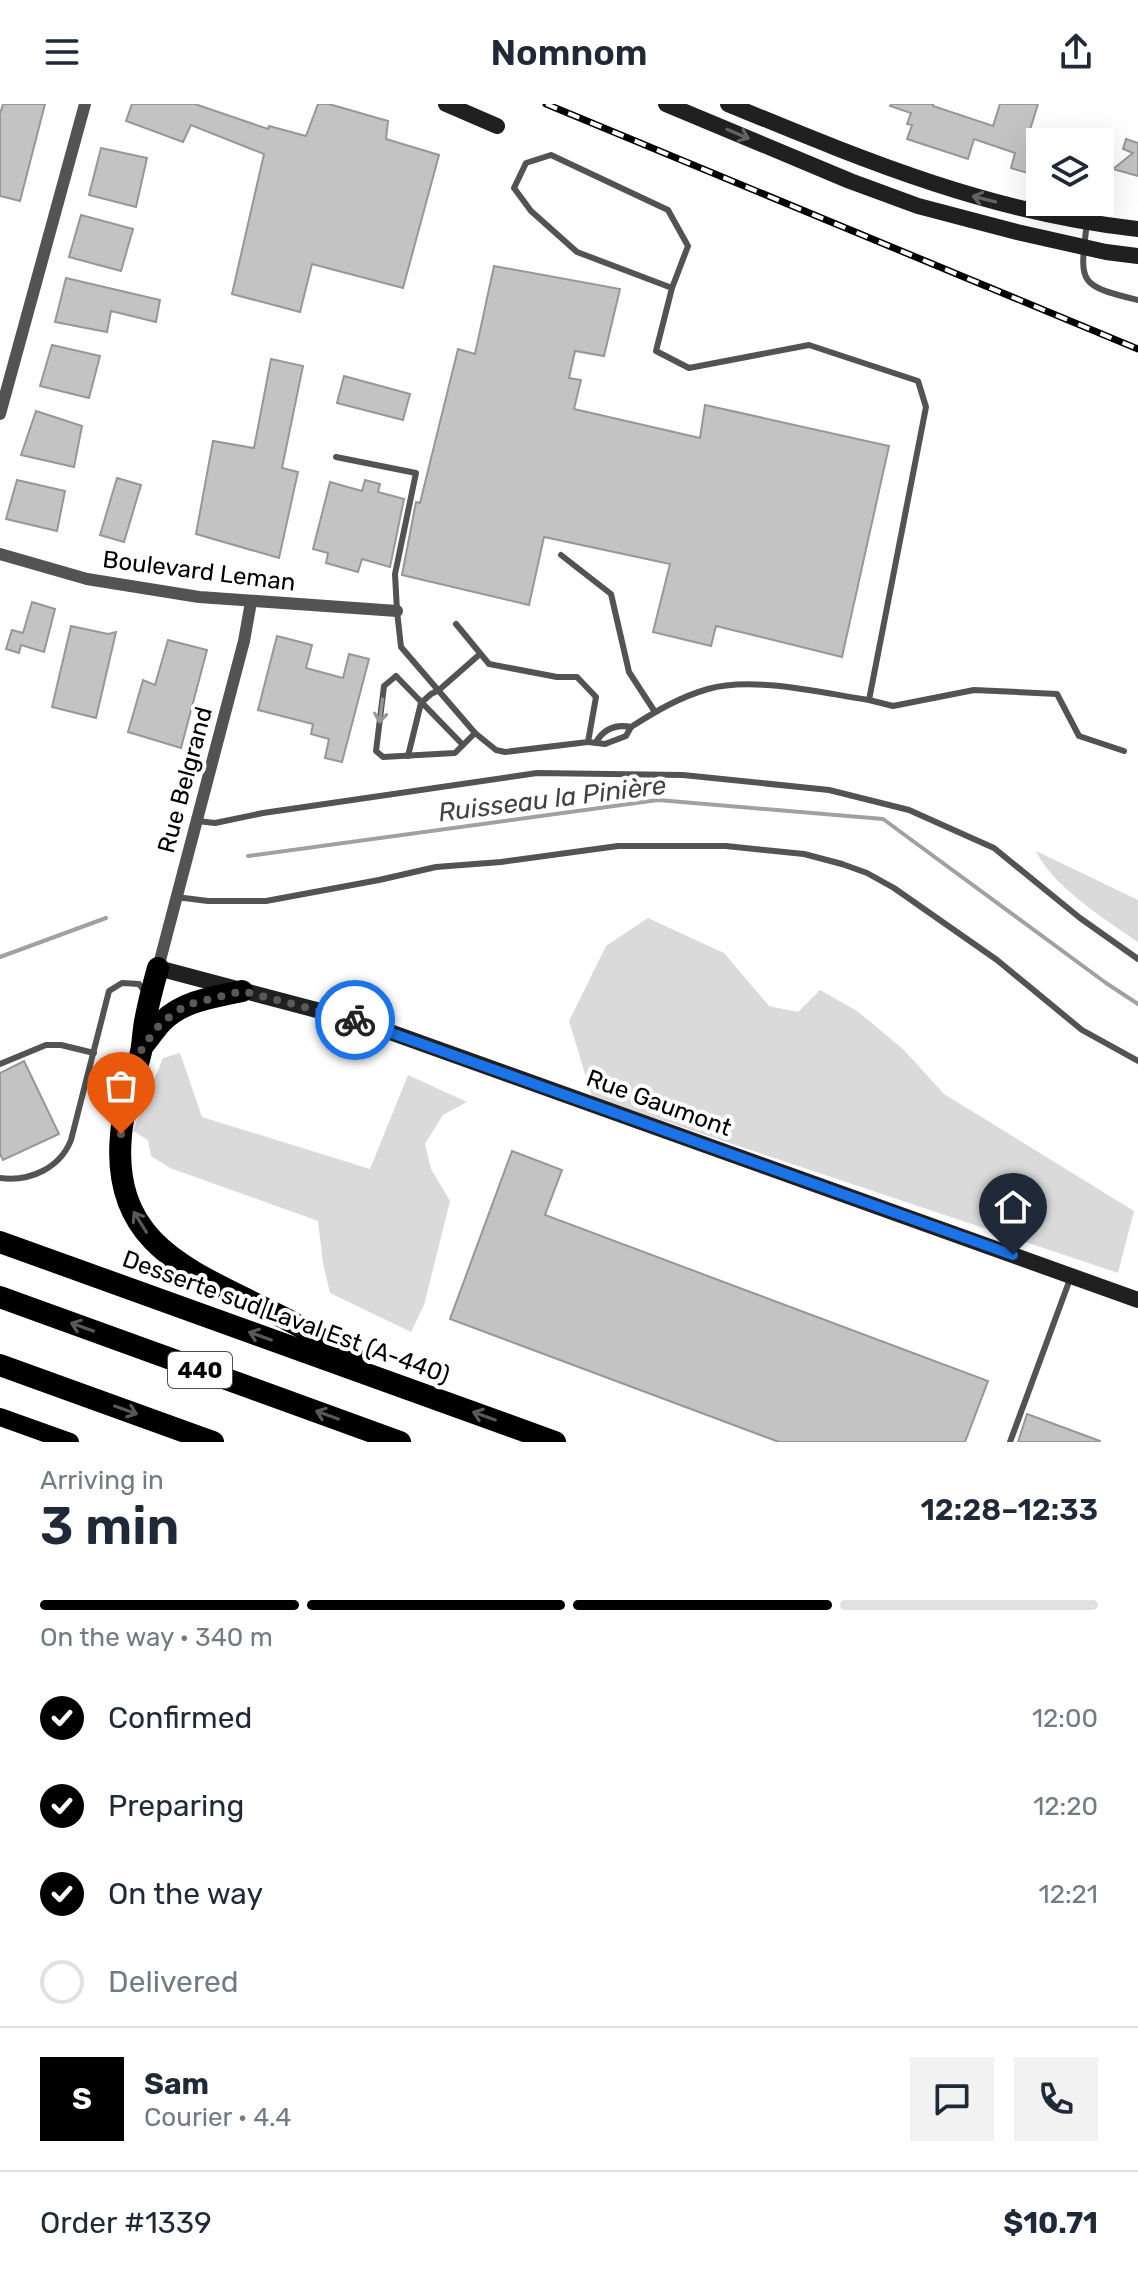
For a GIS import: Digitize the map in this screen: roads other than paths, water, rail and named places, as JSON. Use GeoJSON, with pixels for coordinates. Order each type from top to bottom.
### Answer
{"type":"FeatureCollection","features":[{"type":"Feature","properties":{"kind":"highway"},"geometry":{"type":"LineString","coordinates":[[158,968],[145,991],[142,1048],[125,1111],[120,1159],[126,1195],[136,1217],[149,1236],[173,1259],[195,1274],[272,1311],[413,1391]]}},
{"type":"Feature","properties":{"kind":"highway"},"geometry":{"type":"LineString","coordinates":[[142,1048],[161,1023],[179,1009],[242,991]]}},
{"type":"Feature","properties":{"kind":"highway","name":"Desserte sud Laval Est (A-440)"},"geometry":{"type":"LineString","coordinates":[[0,1242],[555,1442]]}},
{"type":"Feature","properties":{"kind":"highway","name":"440"},"geometry":{"type":"LineString","coordinates":[[0,1297],[400,1442]]}},
{"type":"Feature","properties":{"kind":"highway","name":"440"},"geometry":{"type":"LineString","coordinates":[[0,1365],[213,1442]]}},
{"type":"Feature","properties":{"kind":"main road"},"geometry":{"type":"LineString","coordinates":[[0,1417],[70,1442]]}},
{"type":"Feature","properties":{"kind":"street"},"geometry":{"type":"LineString","coordinates":[[0,414],[85,104]]}},
{"type":"Feature","properties":{"kind":"street"},"geometry":{"type":"LineString","coordinates":[[446,104],[497,126]]}},
{"type":"Feature","properties":{"kind":"street"},"geometry":{"type":"LineString","coordinates":[[666,104],[907,202],[972,221],[1106,252],[1138,256]]}},
{"type":"Feature","properties":{"kind":"street"},"geometry":{"type":"LineString","coordinates":[[728,104],[916,179],[994,202],[1087,222],[1138,229]]}},
{"type":"Feature","properties":{"kind":"street","name":"Boulevard Leman"},"geometry":{"type":"LineString","coordinates":[[0,554],[87,579],[199,597],[397,611]]}},
{"type":"Feature","properties":{"kind":"street","name":"Rue Belgrand"},"geometry":{"type":"LineString","coordinates":[[158,968],[244,641],[251,602]]}},
{"type":"Feature","properties":{"kind":"street","name":"Rue Gaumont"},"geometry":{"type":"LineString","coordinates":[[158,968],[313,1007],[413,1039],[1138,1300]]}},
{"type":"Feature","properties":{"kind":"lane"},"geometry":{"type":"LineString","coordinates":[[672,288],[577,252],[531,211],[514,188],[526,163],[551,155],[668,210],[688,246],[672,288],[656,351],[689,368],[809,345],[918,381],[926,407],[869,700]]}},
{"type":"Feature","properties":{"kind":"lane"},"geometry":{"type":"LineString","coordinates":[[1087,222],[1085,275],[1091,285],[1138,300]]}},
{"type":"Feature","properties":{"kind":"lane"},"geometry":{"type":"LineString","coordinates":[[336,457],[416,473],[395,574],[401,647],[475,733],[496,750],[505,752],[592,742],[605,744],[626,736],[631,727],[669,703],[710,688],[749,683],[893,706],[974,690],[1057,694],[1079,736],[1124,751]]}},
{"type":"Feature","properties":{"kind":"lane"},"geometry":{"type":"LineString","coordinates":[[561,555],[611,594],[629,672],[655,712]]}},
{"type":"Feature","properties":{"kind":"lane"},"geometry":{"type":"LineString","coordinates":[[456,624],[489,664],[557,677],[577,677],[596,697],[592,742]]}},
{"type":"Feature","properties":{"kind":"lane"},"geometry":{"type":"LineString","coordinates":[[408,756],[421,703],[480,654]]}},
{"type":"Feature","properties":{"kind":"lane"},"geometry":{"type":"LineString","coordinates":[[463,745],[396,676],[384,686],[376,751],[383,757],[455,753],[463,745],[475,733]]}},
{"type":"Feature","properties":{"kind":"lane"},"geometry":{"type":"LineString","coordinates":[[592,742],[606,730],[620,725],[631,727]]}},
{"type":"Feature","properties":{"kind":"lane"},"geometry":{"type":"LineString","coordinates":[[197,821],[215,823],[263,813],[537,773],[683,775],[829,790],[909,810],[994,848],[1080,918],[1138,959]]}},
{"type":"Feature","properties":{"kind":"lane"},"geometry":{"type":"LineString","coordinates":[[176,897],[208,901],[266,901],[436,867],[501,862],[618,846],[726,846],[804,854],[867,873],[894,888],[997,960],[1082,1030],[1138,1061]]}},
{"type":"Feature","properties":{"kind":"lane"},"geometry":{"type":"LineString","coordinates":[[0,1178],[12,1180],[27,1177],[63,1157],[71,1140],[109,991],[122,983],[145,991]]}},
{"type":"Feature","properties":{"kind":"lane"},"geometry":{"type":"LineString","coordinates":[[0,1064],[46,1045],[61,1045],[94,1053]]}},
{"type":"Feature","properties":{"kind":"lane"},"geometry":{"type":"LineString","coordinates":[[1010,1442],[1072,1276]]}},
{"type":"Feature","properties":{"kind":"waterway","name":"Ruisseau la Pinière"},"geometry":{"type":"LineString","coordinates":[[248,856],[658,800],[883,819],[1138,1004]]}},
{"type":"Feature","properties":{"kind":"waterway","name":"Ruisseau la Pinière"},"geometry":{"type":"LineString","coordinates":[[0,957],[106,918]]}},
{"type":"Feature","properties":{"kind":"railway"},"geometry":{"type":"LineString","coordinates":[[546,104],[1138,349]]}}]}
